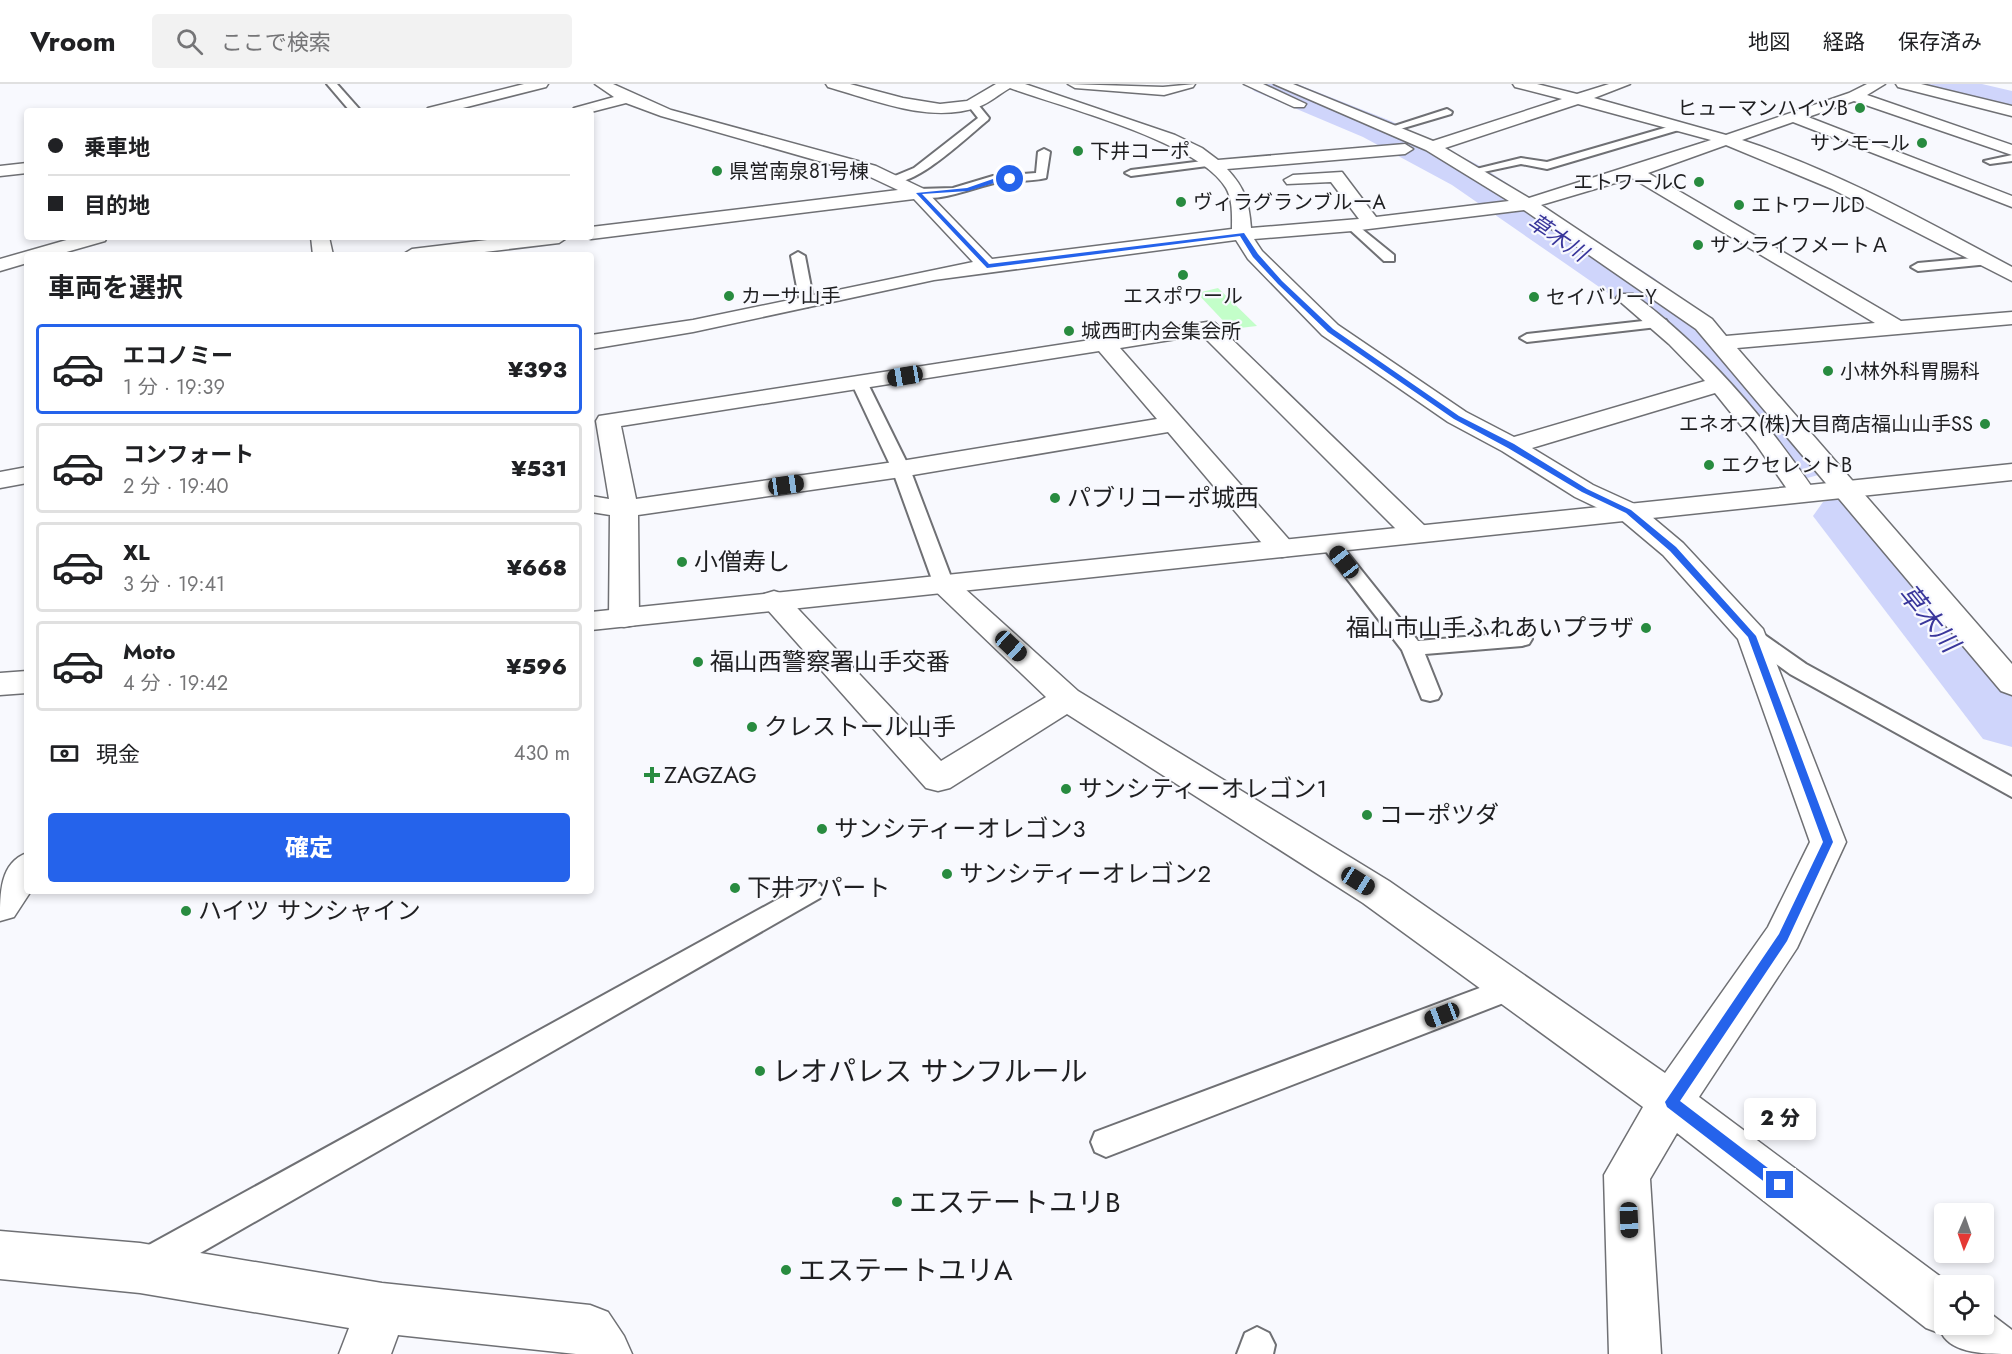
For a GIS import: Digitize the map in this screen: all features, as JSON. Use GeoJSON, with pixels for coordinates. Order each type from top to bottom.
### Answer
{"type":"FeatureCollection","features":[{"type":"Feature","properties":{"kind":"street"},"geometry":{"type":"LineString","coordinates":[[446,108],[541,84]]}},
{"type":"Feature","properties":{"kind":"street"},"geometry":{"type":"LineString","coordinates":[[602,84],[627,98],[666,113],[870,170],[894,180],[918,193],[987,266]]}},
{"type":"Feature","properties":{"kind":"street"},"geometry":{"type":"LineString","coordinates":[[833,84],[911,104],[948,108],[972,104],[1004,84],[1011,84],[1114,122],[1169,138],[1196,151],[1234,186],[1240,202],[1242,234],[1255,255],[1330,330],[1457,417],[1511,446],[1584,491],[1629,512],[1673,549],[1752,636],[1828,842],[1783,937],[1671,1102],[1627,1175],[1635,1354]]}},
{"type":"Feature","properties":{"kind":"street"},"geometry":{"type":"LineString","coordinates":[[1075,84],[1164,91],[1188,84]]}},
{"type":"Feature","properties":{"kind":"street"},"geometry":{"type":"LineString","coordinates":[[1251,84],[1405,148],[1474,192],[1512,206],[1704,324],[2012,684]]}},
{"type":"Feature","properties":{"kind":"street"},"geometry":{"type":"LineString","coordinates":[[1281,84],[1432,147],[1474,171],[1512,206],[1603,281],[1661,323],[1720,384],[1770,444],[1803,493]]}},
{"type":"Feature","properties":{"kind":"street"},"geometry":{"type":"LineString","coordinates":[[1520,84],[1678,127],[1778,159],[1880,205],[2012,275]]}},
{"type":"Feature","properties":{"kind":"street"},"geometry":{"type":"LineString","coordinates":[[1432,147],[1623,84]]}},
{"type":"Feature","properties":{"kind":"street"},"geometry":{"type":"LineString","coordinates":[[594,342],[693,326],[934,274],[987,266],[1242,234],[1512,206],[1634,172],[1854,96],[1878,84]]}},
{"type":"Feature","properties":{"kind":"street"},"geometry":{"type":"LineString","coordinates":[[1903,84],[2012,111]]}},
{"type":"Feature","properties":{"kind":"street"},"geometry":{"type":"LineString","coordinates":[[1965,84],[2000,92]]}},
{"type":"Feature","properties":{"kind":"street"},"geometry":{"type":"LineString","coordinates":[[1854,96],[2012,150]]}},
{"type":"Feature","properties":{"kind":"street"},"geometry":{"type":"LineString","coordinates":[[590,108],[627,98]]}},
{"type":"Feature","properties":{"kind":"street"},"geometry":{"type":"LineString","coordinates":[[1794,117],[2012,202]]}},
{"type":"Feature","properties":{"kind":"street"},"geometry":{"type":"LineString","coordinates":[[1212,164],[1405,148]]}},
{"type":"Feature","properties":{"kind":"street"},"geometry":{"type":"LineString","coordinates":[[0,171],[24,168]]}},
{"type":"Feature","properties":{"kind":"street"},"geometry":{"type":"LineString","coordinates":[[1634,172],[1896,327]]}},
{"type":"Feature","properties":{"kind":"street"},"geometry":{"type":"LineString","coordinates":[[1279,182],[1336,176],[1361,223]]}},
{"type":"Feature","properties":{"kind":"street"},"geometry":{"type":"LineString","coordinates":[[1234,186],[1256,184]]}},
{"type":"Feature","properties":{"kind":"street"},"geometry":{"type":"LineString","coordinates":[[594,233],[918,193]]}},
{"type":"Feature","properties":{"kind":"street"},"geometry":{"type":"LineString","coordinates":[[46,252],[88,240]]}},
{"type":"Feature","properties":{"kind":"street"},"geometry":{"type":"LineString","coordinates":[[436,252],[534,240]]}},
{"type":"Feature","properties":{"kind":"street"},"geometry":{"type":"LineString","coordinates":[[0,265],[24,258]]}},
{"type":"Feature","properties":{"kind":"street"},"geometry":{"type":"LineString","coordinates":[[1722,343],[2012,318]]}},
{"type":"Feature","properties":{"kind":"street"},"geometry":{"type":"LineString","coordinates":[[624,618],[624,509],[608,421],[860,384],[1207,328],[1416,534]]}},
{"type":"Feature","properties":{"kind":"street"},"geometry":{"type":"LineString","coordinates":[[1104,343],[1282,549]]}},
{"type":"Feature","properties":{"kind":"street"},"geometry":{"type":"LineString","coordinates":[[1511,446],[1720,384]]}},
{"type":"Feature","properties":{"kind":"street"},"geometry":{"type":"LineString","coordinates":[[594,504],[624,509],[901,469],[1173,424]]}},
{"type":"Feature","properties":{"kind":"street"},"geometry":{"type":"LineString","coordinates":[[594,621],[774,600],[1331,545],[1845,487],[2012,472]]}},
{"type":"Feature","properties":{"kind":"street"},"geometry":{"type":"LineString","coordinates":[[0,480],[24,476]]}},
{"type":"Feature","properties":{"kind":"street"},"geometry":{"type":"LineString","coordinates":[[944,585],[1067,699],[1376,892],[1509,989],[1671,1102],[1934,1302]]}},
{"type":"Feature","properties":{"kind":"street"},"geometry":{"type":"LineString","coordinates":[[774,600],[938,779],[1067,699]]}},
{"type":"Feature","properties":{"kind":"street"},"geometry":{"type":"LineString","coordinates":[[0,684],[24,681]]}},
{"type":"Feature","properties":{"kind":"street"},"geometry":{"type":"LineString","coordinates":[[0,906],[24,871]]}},
{"type":"Feature","properties":{"kind":"street"},"geometry":{"type":"LineString","coordinates":[[0,1255],[141,1268],[382,1308],[590,1330],[606,1354]]}},
{"type":"Feature","properties":{"kind":"street"},"geometry":{"type":"LineString","coordinates":[[365,1354],[382,1308]]}},
{"type":"Feature","properties":{"kind":"street"},"geometry":{"type":"LineString","coordinates":[[1977,1335],[2002,1354]]}},
{"type":"Feature","properties":{"kind":"lane"},"geometry":{"type":"LineString","coordinates":[[332,84],[353,108]]}},
{"type":"Feature","properties":{"kind":"lane"},"geometry":{"type":"LineString","coordinates":[[894,180],[918,170],[984,118],[972,104]]}},
{"type":"Feature","properties":{"kind":"lane"},"geometry":{"type":"LineString","coordinates":[[1390,129],[1447,112]]}},
{"type":"Feature","properties":{"kind":"lane"},"geometry":{"type":"LineString","coordinates":[[1474,171],[1521,161],[1547,166],[1678,127]]}},
{"type":"Feature","properties":{"kind":"lane"},"geometry":{"type":"LineString","coordinates":[[918,193],[954,192],[993,180],[1042,176],[1044,152]]}},
{"type":"Feature","properties":{"kind":"lane"},"geometry":{"type":"LineString","coordinates":[[1990,161],[2012,158]]}},
{"type":"Feature","properties":{"kind":"lane"},"geometry":{"type":"LineString","coordinates":[[1131,174],[1212,164]]}},
{"type":"Feature","properties":{"kind":"lane"},"geometry":{"type":"LineString","coordinates":[[1361,223],[1389,258]]}},
{"type":"Feature","properties":{"kind":"lane"},"geometry":{"type":"LineString","coordinates":[[798,256],[807,303]]}},
{"type":"Feature","properties":{"kind":"lane"},"geometry":{"type":"LineString","coordinates":[[1918,267],[1984,261]]}},
{"type":"Feature","properties":{"kind":"lane"},"geometry":{"type":"LineString","coordinates":[[1527,338],[1661,323]]}},
{"type":"Feature","properties":{"kind":"lane"},"geometry":{"type":"LineString","coordinates":[[860,384],[901,469],[944,585]]}},
{"type":"Feature","properties":{"kind":"lane"},"geometry":{"type":"LineString","coordinates":[[1331,545],[1412,648],[1430,694]]}},
{"type":"Feature","properties":{"kind":"lane"},"geometry":{"type":"LineString","coordinates":[[1752,636],[1798,669],[2012,788]]}},
{"type":"Feature","properties":{"kind":"lane"},"geometry":{"type":"LineString","coordinates":[[1412,648],[1522,639]]}},
{"type":"Feature","properties":{"kind":"lane"},"geometry":{"type":"LineString","coordinates":[[141,1268],[811,891]]}},
{"type":"Feature","properties":{"kind":"lane"},"geometry":{"type":"LineString","coordinates":[[1106,1142],[1509,989]]}},
{"type":"Feature","properties":{"kind":"green space"},"geometry":{"type":"Polygon","coordinates":[[[1218,288],[1257,326],[1231,329],[1197,293],[1218,288]]]}},
{"type":"Feature","properties":{"kind":"waterway","name":"草木川"},"geometry":{"type":"LineString","coordinates":[[1266,84],[1377,129],[1467,176],[1636,289],[1679,324],[1719,363],[1800,461]]}},
{"type":"Feature","properties":{"kind":"waterway"},"geometry":{"type":"LineString","coordinates":[[1937,84],[2012,102]]}},
{"type":"Feature","properties":{"kind":"waterway","name":"草木川"},"geometry":{"type":"LineString","coordinates":[[1846,516],[2012,719]]}},
{"type":"Feature","properties":{"kind":"place","name":"ヒューマンハイツB"},"geometry":{"type":"Point","coordinates":[1860,108]}},
{"type":"Feature","properties":{"kind":"place","name":"サンモール"},"geometry":{"type":"Point","coordinates":[1922,143]}},
{"type":"Feature","properties":{"kind":"place","name":"下井コーポ"},"geometry":{"type":"Point","coordinates":[1078,151]}},
{"type":"Feature","properties":{"kind":"place","name":"県営南泉81号棟"},"geometry":{"type":"Point","coordinates":[717,171]}},
{"type":"Feature","properties":{"kind":"place","name":"エトワールC"},"geometry":{"type":"Point","coordinates":[1699,182]}},
{"type":"Feature","properties":{"kind":"place","name":"ヴィラグランブルーA"},"geometry":{"type":"Point","coordinates":[1181,202]}},
{"type":"Feature","properties":{"kind":"place","name":"エトワールD"},"geometry":{"type":"Point","coordinates":[1739,205]}},
{"type":"Feature","properties":{"kind":"place","name":"サンライフメートＡ"},"geometry":{"type":"Point","coordinates":[1698,245]}},
{"type":"Feature","properties":{"kind":"place","name":"エスポワール"},"geometry":{"type":"Point","coordinates":[1183,275]}},
{"type":"Feature","properties":{"kind":"place","name":"カーサ山手"},"geometry":{"type":"Point","coordinates":[729,296]}},
{"type":"Feature","properties":{"kind":"place","name":"セイバリーY"},"geometry":{"type":"Point","coordinates":[1534,297]}},
{"type":"Feature","properties":{"kind":"place","name":"城西町内会集会所"},"geometry":{"type":"Point","coordinates":[1069,331]}},
{"type":"Feature","properties":{"kind":"place","name":"小林外科胃腸科"},"geometry":{"type":"Point","coordinates":[1828,371]}},
{"type":"Feature","properties":{"kind":"place","name":"エネオス(株)大目商店福山山手SS"},"geometry":{"type":"Point","coordinates":[1985,424]}},
{"type":"Feature","properties":{"kind":"place","name":"エクセレントB"},"geometry":{"type":"Point","coordinates":[1709,465]}},
{"type":"Feature","properties":{"kind":"place","name":"パブリコーポ城西"},"geometry":{"type":"Point","coordinates":[1055,498]}},
{"type":"Feature","properties":{"kind":"place","name":"小僧寿し"},"geometry":{"type":"Point","coordinates":[682,562]}},
{"type":"Feature","properties":{"kind":"place","name":"福山市山手ふれあいプラザ"},"geometry":{"type":"Point","coordinates":[1646,628]}},
{"type":"Feature","properties":{"kind":"place","name":"福山西警察署山手交番"},"geometry":{"type":"Point","coordinates":[698,662]}},
{"type":"Feature","properties":{"kind":"place","name":"クレストール山手"},"geometry":{"type":"Point","coordinates":[752,727]}},
{"type":"Feature","properties":{"kind":"place","name":"ZAGZAG"},"geometry":{"type":"Point","coordinates":[652,775]}},
{"type":"Feature","properties":{"kind":"place","name":"サンシティーオレゴン1"},"geometry":{"type":"Point","coordinates":[1066,789]}},
{"type":"Feature","properties":{"kind":"place","name":"コーポツダ"},"geometry":{"type":"Point","coordinates":[1367,815]}},
{"type":"Feature","properties":{"kind":"place","name":"サンシティーオレゴン3"},"geometry":{"type":"Point","coordinates":[822,829]}},
{"type":"Feature","properties":{"kind":"place","name":"サンシティーオレゴン2"},"geometry":{"type":"Point","coordinates":[947,874]}},
{"type":"Feature","properties":{"kind":"place","name":"下井アパート"},"geometry":{"type":"Point","coordinates":[735,888]}},
{"type":"Feature","properties":{"kind":"place","name":"ハイツ サンシャイン"},"geometry":{"type":"Point","coordinates":[186,911]}},
{"type":"Feature","properties":{"kind":"place","name":"レオパレス サンフルール"},"geometry":{"type":"Point","coordinates":[760,1071]}},
{"type":"Feature","properties":{"kind":"place","name":"エステートユリB"},"geometry":{"type":"Point","coordinates":[897,1202]}},
{"type":"Feature","properties":{"kind":"place","name":"エステートユリA"},"geometry":{"type":"Point","coordinates":[786,1270]}},
{"type":"Feature","properties":{"kind":"route"},"geometry":{"type":"LineString","coordinates":[[1010,179],[993,180],[968,190],[918,193],[987,266],[1195,238],[1242,234],[1255,255],[1330,330],[1457,417],[1511,446],[1584,491],[1629,512],[1673,549],[1752,636],[1828,842],[1783,937],[1671,1102],[1780,1185]]}}]}
